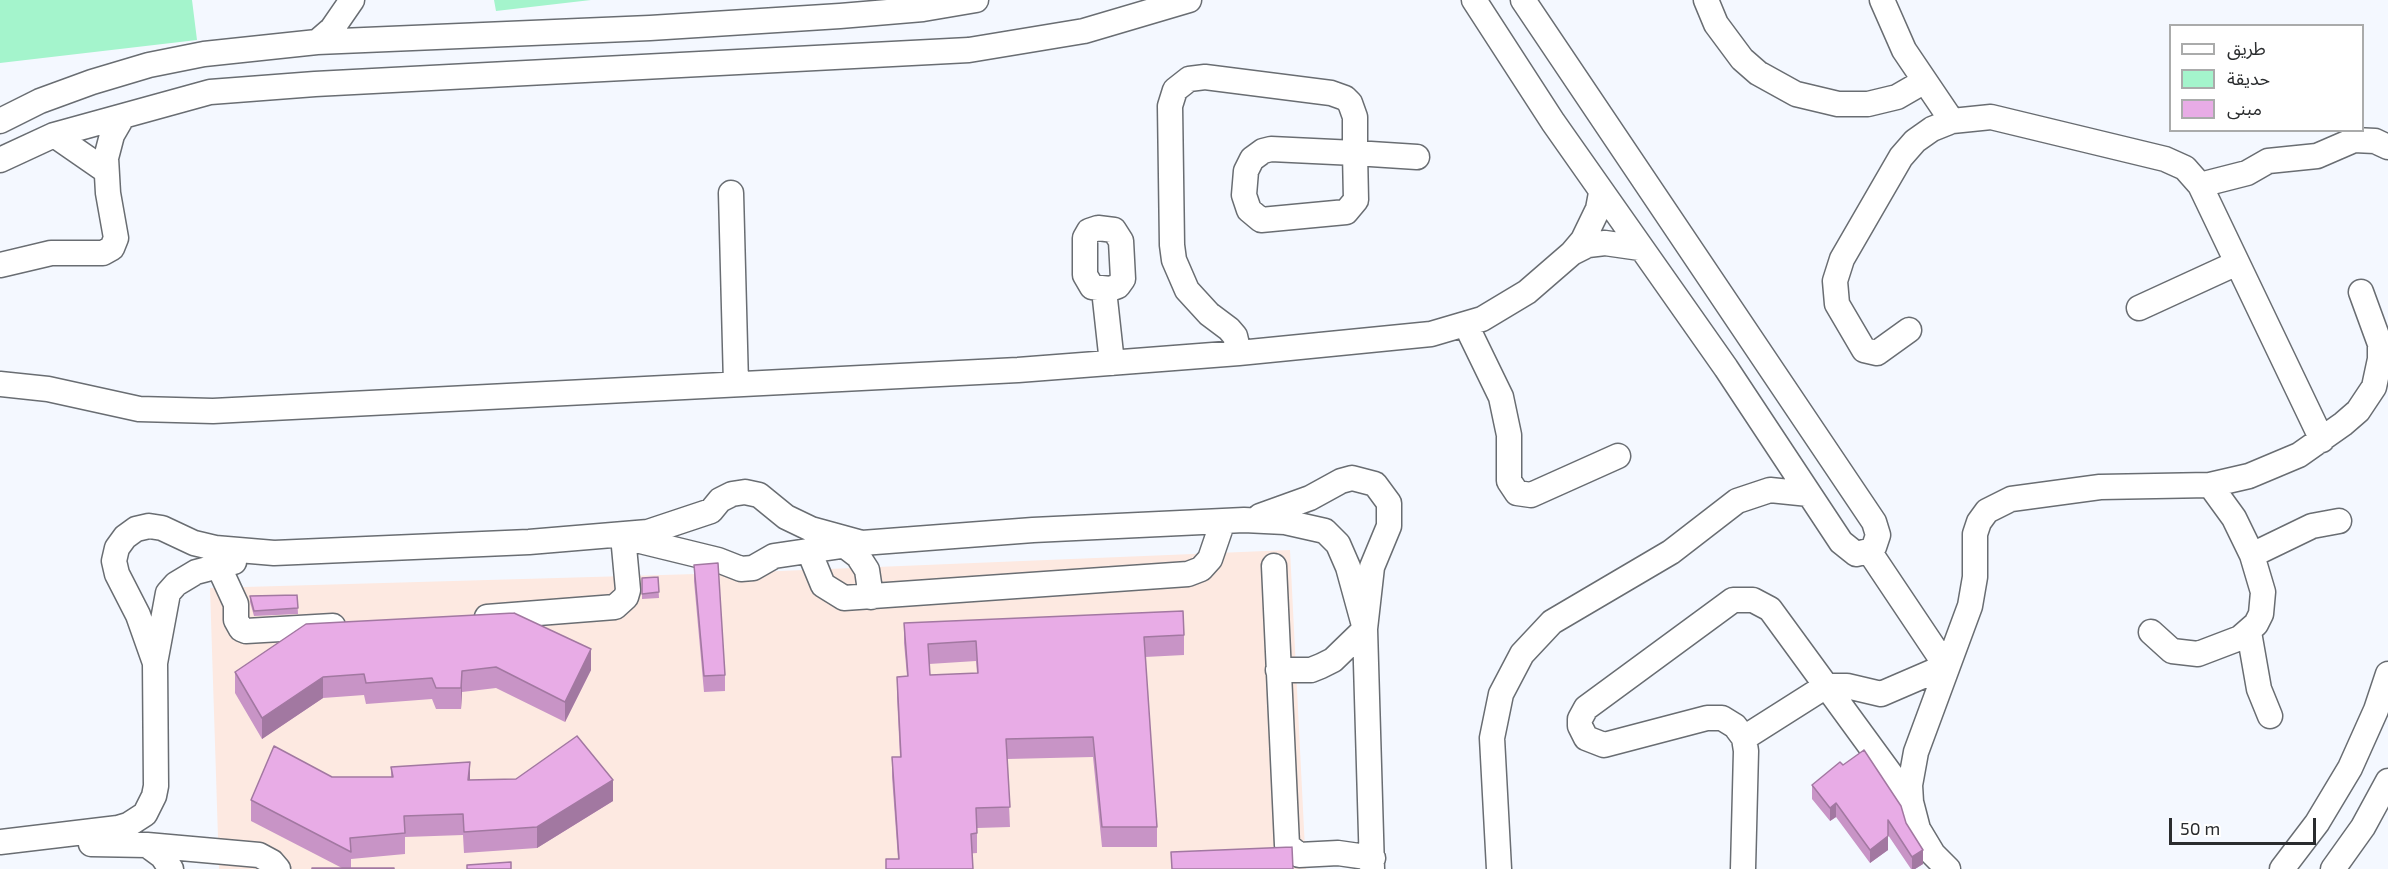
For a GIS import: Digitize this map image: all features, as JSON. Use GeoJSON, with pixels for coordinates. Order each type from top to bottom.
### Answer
{"type":"FeatureCollection","features":[{"type":"Feature","properties":{"kind":"street"},"geometry":{"type":"LineString","coordinates":[[317,42],[332,29],[352,0]]}},
{"type":"Feature","properties":{"kind":"street"},"geometry":{"type":"LineString","coordinates":[[813,0],[840,16]]}},
{"type":"Feature","properties":{"kind":"street"},"geometry":{"type":"LineString","coordinates":[[0,120],[61,94],[149,65],[204,54],[317,42],[650,28],[840,16],[923,9],[976,0]]}},
{"type":"Feature","properties":{"kind":"street"},"geometry":{"type":"LineString","coordinates":[[0,160],[54,135],[210,92],[315,84],[969,50],[1084,31],[1189,0]]}},
{"type":"Feature","properties":{"kind":"street"},"geometry":{"type":"LineString","coordinates":[[1474,0],[1601,193],[1726,368],[1845,548],[1856,554],[1869,551],[1874,547],[1878,535],[1874,522],[1523,0]]}},
{"type":"Feature","properties":{"kind":"street"},"geometry":{"type":"LineString","coordinates":[[1706,0],[1716,24],[1742,59],[1758,74],[1796,94],[1838,104],[1868,104],[1897,97],[1923,82]]}},
{"type":"Feature","properties":{"kind":"street"},"geometry":{"type":"LineString","coordinates":[[1882,0],[1893,29],[1923,82],[1952,121]]}},
{"type":"Feature","properties":{"kind":"street"},"geometry":{"type":"LineString","coordinates":[[1239,352],[1235,336],[1209,314],[1188,290],[1174,260],[1171,97],[1181,84],[1197,77],[1338,94],[1345,98],[1353,109],[1355,153],[1356,200],[1346,212],[1269,222],[1254,216],[1248,210],[1244,195],[1246,171],[1252,159],[1263,151],[1355,153],[1417,157]]}},
{"type":"Feature","properties":{"kind":"street"},"geometry":{"type":"LineString","coordinates":[[0,265],[51,253],[103,253],[112,248],[116,238],[106,171],[108,145],[123,116]]}},
{"type":"Feature","properties":{"kind":"street"},"geometry":{"type":"LineString","coordinates":[[1909,330],[1877,352],[1864,351],[1837,304],[1834,281],[1842,259],[1901,157],[1924,135],[1952,121],[1990,117],[2165,159],[2185,168],[2200,185],[2322,441]]}},
{"type":"Feature","properties":{"kind":"street"},"geometry":{"type":"LineString","coordinates":[[54,135],[106,171]]}},
{"type":"Feature","properties":{"kind":"street"},"geometry":{"type":"LineString","coordinates":[[2200,185],[2247,173],[2268,161],[2317,156],[2354,140],[2375,141],[2388,147]]}},
{"type":"Feature","properties":{"kind":"street"},"geometry":{"type":"LineString","coordinates":[[731,193],[736,384]]}},
{"type":"Feature","properties":{"kind":"street"},"geometry":{"type":"LineString","coordinates":[[0,384],[48,389],[139,409],[188,412],[1112,363],[1431,334],[1466,325],[1513,302],[1572,253],[1592,225],[1601,193]]}},
{"type":"Feature","properties":{"kind":"street"},"geometry":{"type":"LineString","coordinates":[[1572,253],[1588,246],[1605,243],[1640,248]]}},
{"type":"Feature","properties":{"kind":"street"},"geometry":{"type":"LineString","coordinates":[[2139,308],[2237,263]]}},
{"type":"Feature","properties":{"kind":"street"},"geometry":{"type":"LineString","coordinates":[[1104,290],[1112,363]]}},
{"type":"Feature","properties":{"kind":"street"},"geometry":{"type":"LineString","coordinates":[[1911,802],[1914,760],[1971,599],[1975,577],[1975,534],[1983,516],[1998,503],[2048,493],[2100,487],[2210,485],[2249,476],[2274,467],[2322,441],[2358,411],[2370,393],[2378,373],[2380,344],[2361,292]]}},
{"type":"Feature","properties":{"kind":"street"},"geometry":{"type":"LineString","coordinates":[[1466,325],[1501,397],[1509,435],[1509,481],[1517,493],[1531,495],[1618,456]]}},
{"type":"Feature","properties":{"kind":"street"},"geometry":{"type":"LineString","coordinates":[[808,551],[819,579],[829,591],[844,598],[1188,574],[1201,569],[1210,559],[1234,520],[1299,503],[1341,481],[1352,478],[1375,484],[1384,492],[1391,514],[1389,526],[1372,567],[1365,629],[1374,865],[1338,853],[1299,855],[1287,845],[1274,566]]}},
{"type":"Feature","properties":{"kind":"street"},"geometry":{"type":"LineString","coordinates":[[2151,632],[2164,646],[2189,655],[2207,651],[2249,632],[2256,624],[2264,603],[2252,555],[2234,518],[2210,485]]}},
{"type":"Feature","properties":{"kind":"street"},"geometry":{"type":"LineString","coordinates":[[1499,869],[1492,761],[1495,716],[1510,674],[1529,646],[1562,615],[1671,552],[1746,496],[1770,490],[1809,494]]}},
{"type":"Feature","properties":{"kind":"street"},"geometry":{"type":"LineString","coordinates":[[155,663],[138,615],[117,574],[116,554],[125,537],[135,529],[149,526],[162,528],[194,543],[215,548],[274,553],[623,536],[677,524],[711,511],[720,500],[732,494],[745,492],[759,495],[786,517],[810,529],[853,544],[867,570],[871,597]]}},
{"type":"Feature","properties":{"kind":"street"},"geometry":{"type":"LineString","coordinates":[[623,536],[718,560],[741,569],[753,568],[774,556],[853,544],[1033,530],[1234,520],[1305,526],[1325,531],[1333,537],[1348,567],[1365,629]]}},
{"type":"Feature","properties":{"kind":"street"},"geometry":{"type":"LineString","coordinates":[[2252,555],[2312,526],[2339,521]]}},
{"type":"Feature","properties":{"kind":"street"},"geometry":{"type":"LineString","coordinates":[[465,618],[615,607],[626,597],[628,590],[623,536]]}},
{"type":"Feature","properties":{"kind":"street"},"geometry":{"type":"LineString","coordinates":[[1869,551],[1946,666]]}},
{"type":"Feature","properties":{"kind":"street"},"geometry":{"type":"LineString","coordinates":[[0,842],[68,836],[128,825],[145,814],[156,786],[155,663],[168,593],[185,578],[218,565],[274,553]]}},
{"type":"Feature","properties":{"kind":"street"},"geometry":{"type":"LineString","coordinates":[[218,565],[236,604],[238,625],[246,631],[358,624]]}},
{"type":"Feature","properties":{"kind":"street"},"geometry":{"type":"LineString","coordinates":[[1743,869],[1746,751],[1744,738],[1735,726],[1715,718],[1598,744],[1586,738],[1580,719],[1586,708],[1725,604],[1743,599],[1753,600],[1770,609],[1911,802],[1925,842],[1948,869]]}},
{"type":"Feature","properties":{"kind":"street"},"geometry":{"type":"LineString","coordinates":[[1278,670],[1311,670],[1321,666],[1333,660],[1365,629]]}},
{"type":"Feature","properties":{"kind":"street"},"geometry":{"type":"LineString","coordinates":[[2249,632],[2259,689],[2270,716]]}},
{"type":"Feature","properties":{"kind":"street"},"geometry":{"type":"LineString","coordinates":[[1744,738],[1826,686],[1847,686],[1881,694],[1946,666]]}},
{"type":"Feature","properties":{"kind":"street"},"geometry":{"type":"LineString","coordinates":[[2282,869],[2317,823],[2350,768],[2376,710],[2388,674]]}},
{"type":"Feature","properties":{"kind":"street"},"geometry":{"type":"LineString","coordinates":[[2300,869],[2322,842],[2354,794],[2388,716]]}},
{"type":"Feature","properties":{"kind":"street"},"geometry":{"type":"LineString","coordinates":[[2333,869],[2363,827],[2388,781]]}},
{"type":"Feature","properties":{"kind":"street"},"geometry":{"type":"LineString","coordinates":[[68,836],[86,844],[147,846],[259,855],[272,862],[278,869]]}},
{"type":"Feature","properties":{"kind":"street"},"geometry":{"type":"LineString","coordinates":[[147,846],[162,856],[171,869]]}},
{"type":"Feature","properties":{"kind":"shaded area"},"geometry":{"type":"Polygon","coordinates":[[[1290,550],[1306,869],[219,869],[210,588],[731,573],[1290,550]]]}},
{"type":"Feature","properties":{"kind":"green space"},"geometry":{"type":"Polygon","coordinates":[[[0,0],[192,0],[197,40],[0,63],[0,0]]]}},
{"type":"Feature","properties":{"kind":"green space"},"geometry":{"type":"Polygon","coordinates":[[[494,0],[591,0],[496,11],[494,0]]]}},
{"type":"Feature","properties":{"kind":"building"},"geometry":{"type":"Polygon","coordinates":[[[718,563],[725,675],[704,676],[694,565],[718,563]]]}},
{"type":"Feature","properties":{"kind":"building"},"geometry":{"type":"Polygon","coordinates":[[[658,577],[659,592],[642,594],[642,578],[658,577]]]}},
{"type":"Feature","properties":{"kind":"building"},"geometry":{"type":"Polygon","coordinates":[[[297,595],[298,608],[254,611],[250,596],[297,595]]]}},
{"type":"Feature","properties":{"kind":"building"},"geometry":{"type":"Polygon","coordinates":[[[1183,611],[1184,635],[1144,637],[1157,827],[1102,827],[1093,737],[1006,739],[1010,807],[976,808],[977,833],[971,834],[973,869],[886,869],[886,859],[899,859],[892,757],[901,757],[897,677],[908,676],[904,623],[1183,611]],[[976,641],[928,644],[930,675],[978,673],[976,641]]]}},
{"type":"Feature","properties":{"kind":"building"},"geometry":{"type":"Polygon","coordinates":[[[514,613],[591,649],[565,702],[496,667],[462,671],[461,688],[436,688],[432,678],[366,683],[364,674],[323,677],[262,718],[235,672],[306,624],[514,613]]]}},
{"type":"Feature","properties":{"kind":"building"},"geometry":{"type":"Polygon","coordinates":[[[577,736],[613,780],[537,827],[464,832],[463,814],[404,816],[405,833],[350,838],[351,852],[251,800],[274,746],[332,777],[393,777],[391,767],[470,762],[468,780],[516,779],[577,736]]]}},
{"type":"Feature","properties":{"kind":"building"},"geometry":{"type":"Polygon","coordinates":[[[1864,750],[1901,806],[1906,823],[1923,850],[1912,857],[1888,820],[1888,836],[1870,850],[1836,803],[1830,808],[1812,785],[1840,762],[1843,765],[1864,750]]]}},
{"type":"Feature","properties":{"kind":"building"},"geometry":{"type":"Polygon","coordinates":[[[1292,847],[1293,869],[1172,869],[1171,852],[1292,847]]]}},
{"type":"Feature","properties":{"kind":"building"},"geometry":{"type":"Polygon","coordinates":[[[511,862],[511,869],[467,869],[467,865],[511,862]]]}},
{"type":"Feature","properties":{"kind":"building"},"geometry":{"type":"Polygon","coordinates":[[[394,868],[394,869],[312,869],[394,868]]]}}]}
